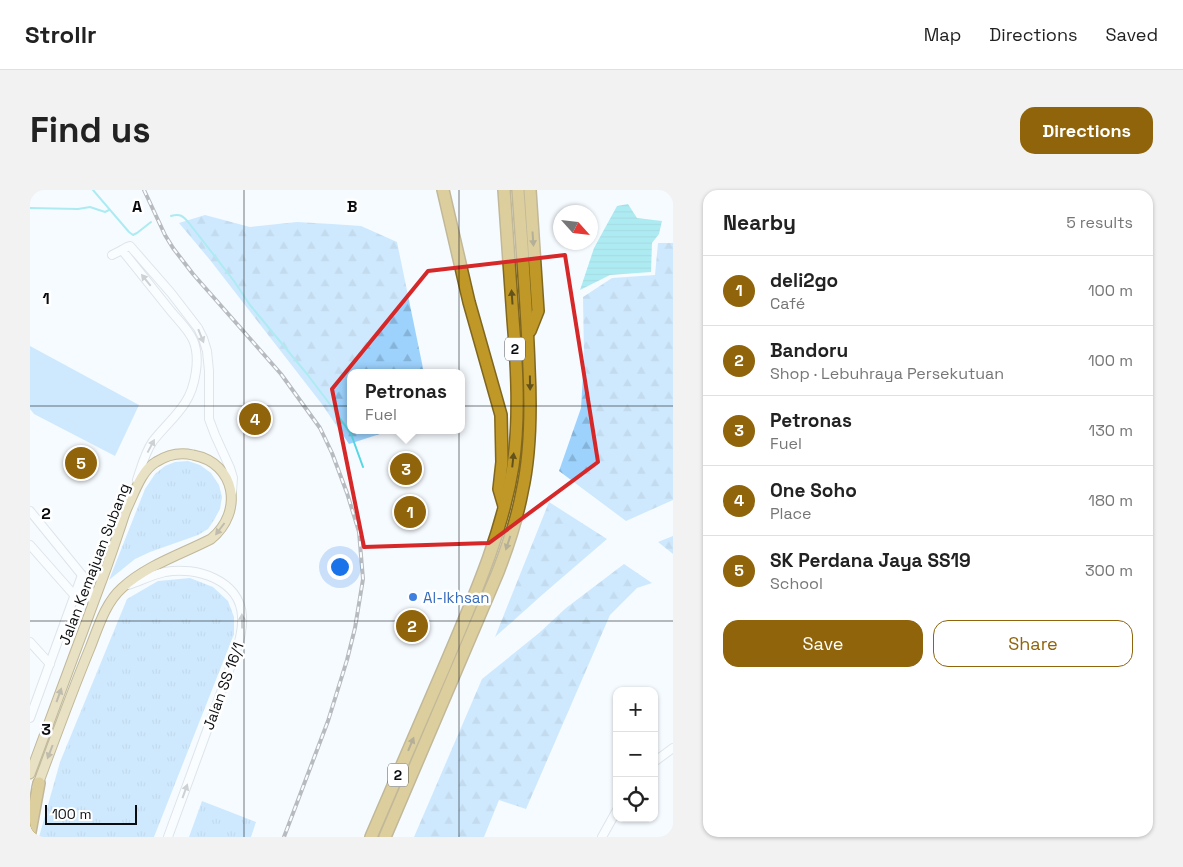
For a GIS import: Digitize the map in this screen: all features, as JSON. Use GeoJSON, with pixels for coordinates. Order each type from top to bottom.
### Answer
{"type":"FeatureCollection","features":[{"type":"Feature","properties":{"kind":"highway"},"geometry":{"type":"LineString","coordinates":[[443,190],[469,302],[501,415],[502,462],[499,489],[504,508]]}},
{"type":"Feature","properties":{"kind":"highway","name":"2"},"geometry":{"type":"LineString","coordinates":[[371,837],[472,601],[492,550],[509,486],[516,431],[516,356],[504,190]]}},
{"type":"Feature","properties":{"kind":"highway","name":"2"},"geometry":{"type":"LineString","coordinates":[[385,837],[485,605],[514,527],[523,491],[529,434],[530,389],[518,190]]}},
{"type":"Feature","properties":{"kind":"highway"},"geometry":{"type":"LineString","coordinates":[[528,334],[538,311],[530,190]]}},
{"type":"Feature","properties":{"kind":"highway"},"geometry":{"type":"LineString","coordinates":[[30,832],[38,783]]}},
{"type":"Feature","properties":{"kind":"main road","name":"Jalan Kemajuan Subang"},"geometry":{"type":"LineString","coordinates":[[30,774],[106,570],[127,508],[142,478],[150,466],[165,457],[177,454],[201,456],[213,462],[224,474],[230,488],[230,509],[224,525],[212,539],[134,578],[110,601],[81,669],[30,806]]}},
{"type":"Feature","properties":{"kind":"street"},"geometry":{"type":"LineString","coordinates":[[112,255],[130,246],[171,293],[198,328],[203,338],[209,371],[209,419],[233,478],[231,498]]}},
{"type":"Feature","properties":{"kind":"street"},"geometry":{"type":"LineString","coordinates":[[122,250],[193,340],[197,367],[187,400],[178,414],[151,443],[127,508]]}},
{"type":"Feature","properties":{"kind":"street"},"geometry":{"type":"LineString","coordinates":[[163,300],[171,293]]}},
{"type":"Feature","properties":{"kind":"street"},"geometry":{"type":"LineString","coordinates":[[30,511],[84,577],[93,604]]}},
{"type":"Feature","properties":{"kind":"street"},"geometry":{"type":"LineString","coordinates":[[30,545],[75,596]]}},
{"type":"Feature","properties":{"kind":"street"},"geometry":{"type":"LineString","coordinates":[[84,577],[98,576],[106,570]]}},
{"type":"Feature","properties":{"kind":"street","name":"Jalan SS 16/1"},"geometry":{"type":"LineString","coordinates":[[121,589],[164,572],[193,571],[225,584],[239,603],[242,616],[242,632],[235,654],[168,837]]}},
{"type":"Feature","properties":{"kind":"street"},"geometry":{"type":"LineString","coordinates":[[30,718],[75,596],[84,577]]}},
{"type":"Feature","properties":{"kind":"street"},"geometry":{"type":"LineString","coordinates":[[30,642],[50,664]]}},
{"type":"Feature","properties":{"kind":"street"},"geometry":{"type":"LineString","coordinates":[[658,759],[673,748]]}},
{"type":"Feature","properties":{"kind":"street"},"geometry":{"type":"LineString","coordinates":[[602,837],[613,817]]}},
{"type":"Feature","properties":{"kind":"highlighted area"},"geometry":{"type":"Polygon","coordinates":[[[565,255],[598,462],[489,543],[364,547],[332,389],[428,271],[565,255]]]}},
{"type":"Feature","properties":{"kind":"green space"},"geometry":{"type":"Polygon","coordinates":[[[205,215],[250,227],[297,222],[361,226],[397,242],[423,369],[347,369],[347,434],[380,434],[349,444],[321,403],[179,223],[205,215]]]}},
{"type":"Feature","properties":{"kind":"green space"},"geometry":{"type":"Polygon","coordinates":[[[658,243],[673,243],[673,500],[626,521],[559,471],[581,408],[584,358],[583,297],[612,278],[655,275],[658,243]]]}},
{"type":"Feature","properties":{"kind":"green space"},"geometry":{"type":"Polygon","coordinates":[[[30,346],[139,405],[115,456],[34,414],[30,409],[30,346]]]}},
{"type":"Feature","properties":{"kind":"green space"},"geometry":{"type":"Polygon","coordinates":[[[188,461],[200,465],[211,473],[219,485],[222,497],[220,509],[214,520],[208,529],[198,535],[135,559],[109,580],[145,489],[155,474],[165,466],[175,462],[188,461]]]}},
{"type":"Feature","properties":{"kind":"green space"},"geometry":{"type":"Polygon","coordinates":[[[549,502],[607,539],[495,637],[549,502]]]}},
{"type":"Feature","properties":{"kind":"green space"},"geometry":{"type":"Polygon","coordinates":[[[673,536],[673,554],[658,542],[673,536]]]}},
{"type":"Feature","properties":{"kind":"green space"},"geometry":{"type":"Polygon","coordinates":[[[624,564],[652,583],[637,588],[610,615],[526,809],[499,800],[484,837],[414,837],[482,679],[539,633],[566,608],[624,564]]]}},
{"type":"Feature","properties":{"kind":"green space"},"geometry":{"type":"Polygon","coordinates":[[[190,578],[213,587],[228,601],[234,617],[234,634],[154,837],[39,837],[60,762],[127,599],[158,581],[190,578]]]}},
{"type":"Feature","properties":{"kind":"green space"},"geometry":{"type":"Polygon","coordinates":[[[202,801],[256,822],[251,837],[189,837],[202,801]]]}},
{"type":"Feature","properties":{"kind":"shaded area"},"geometry":{"type":"Polygon","coordinates":[[[628,204],[637,218],[662,221],[659,234],[652,243],[651,272],[610,275],[580,290],[593,250],[598,250],[598,241],[617,206],[628,204]]]}},
{"type":"Feature","properties":{"kind":"waterway"},"geometry":{"type":"LineString","coordinates":[[93,190],[133,235],[151,222]]}},
{"type":"Feature","properties":{"kind":"waterway"},"geometry":{"type":"LineString","coordinates":[[30,208],[78,209],[90,207],[105,212],[109,210]]}},
{"type":"Feature","properties":{"kind":"waterway"},"geometry":{"type":"LineString","coordinates":[[171,216],[181,216],[189,223],[250,305],[307,374],[347,428]]}},
{"type":"Feature","properties":{"kind":"waterway"},"geometry":{"type":"LineString","coordinates":[[351,434],[363,467]]}},
{"type":"Feature","properties":{"kind":"railway"},"geometry":{"type":"LineString","coordinates":[[144,190],[173,248],[193,274],[281,374],[320,428],[332,453],[359,532],[363,579],[355,628],[328,721],[284,837]]}},
{"type":"Feature","properties":{"kind":"place","name":"One Soho"},"geometry":{"type":"Point","coordinates":[255,419]}},
{"type":"Feature","properties":{"kind":"place","name":"SK Perdana Jaya SS19"},"geometry":{"type":"Point","coordinates":[81,463]}},
{"type":"Feature","properties":{"kind":"place","name":"Petronas"},"geometry":{"type":"Point","coordinates":[406,469]}},
{"type":"Feature","properties":{"kind":"place","name":"deli2go"},"geometry":{"type":"Point","coordinates":[410,512]}},
{"type":"Feature","properties":{"kind":"place","name":"Al-Ikhsan"},"geometry":{"type":"Point","coordinates":[413,597]}},
{"type":"Feature","properties":{"kind":"place","name":"Bandoru"},"geometry":{"type":"Point","coordinates":[412,626]}}]}
